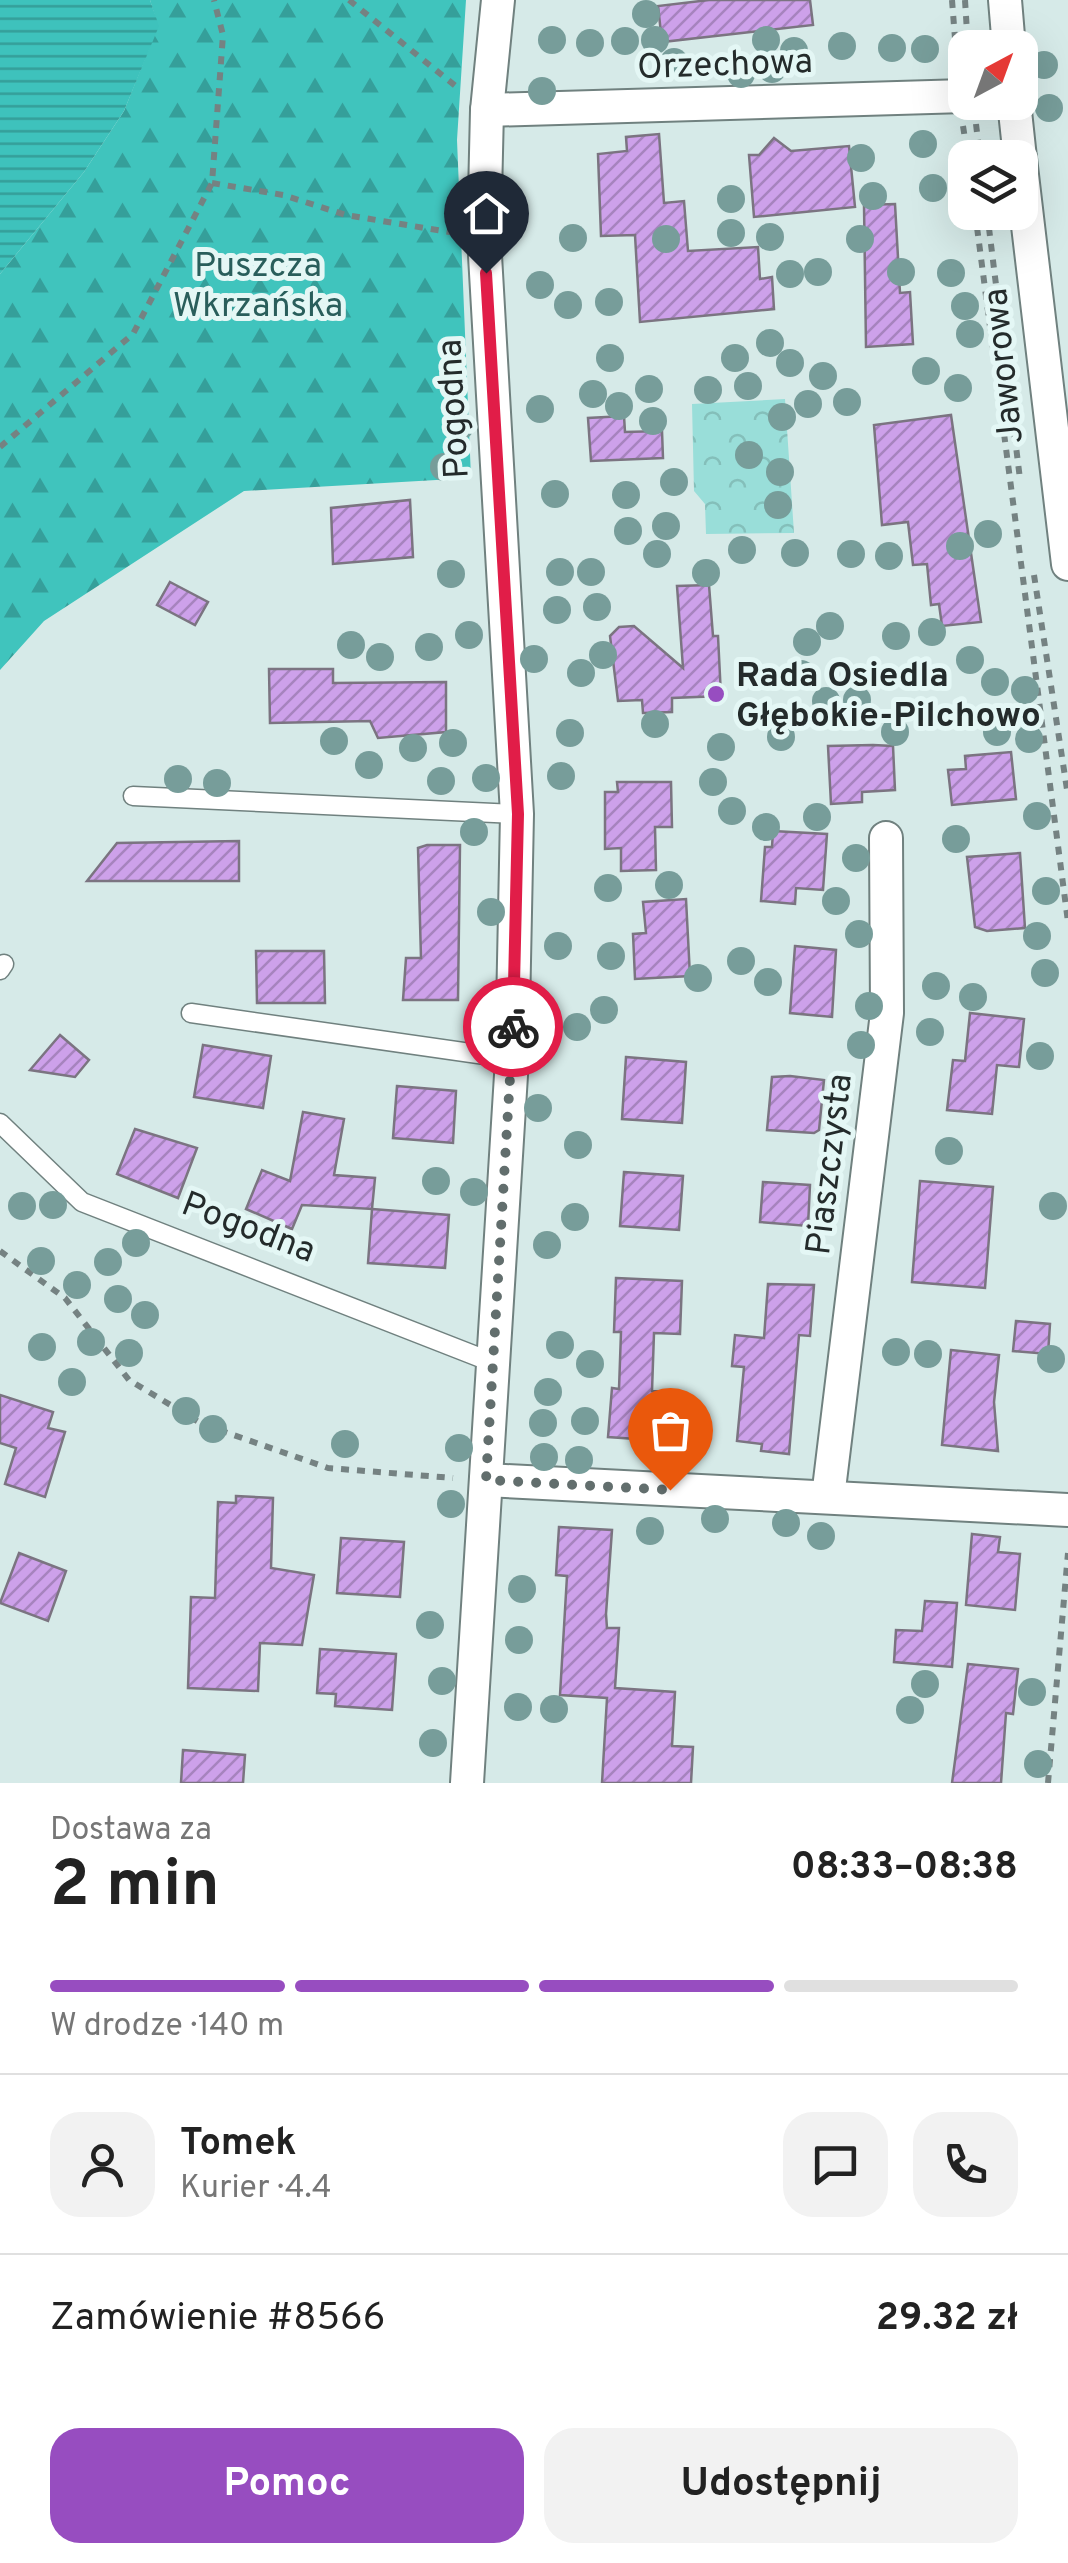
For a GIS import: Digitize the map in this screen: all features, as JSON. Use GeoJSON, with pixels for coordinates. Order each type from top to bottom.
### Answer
{"type":"FeatureCollection","features":[{"type":"Feature","properties":{"kind":"street","name":"Pogodna"},"geometry":{"type":"LineString","coordinates":[[467,1783],[512,1058],[518,814],[484,238],[487,110],[498,0]]}},
{"type":"Feature","properties":{"kind":"street"},"geometry":{"type":"LineString","coordinates":[[1004,0],[1007,30]]}},
{"type":"Feature","properties":{"kind":"street","name":"Orzechowa"},"geometry":{"type":"LineString","coordinates":[[487,110],[948,96]]}},
{"type":"Feature","properties":{"kind":"street","name":"Jaworowa"},"geometry":{"type":"LineString","coordinates":[[1029,230],[1068,564]]}},
{"type":"Feature","properties":{"kind":"street","name":"Piaszczysta"},"geometry":{"type":"LineString","coordinates":[[828,1497],[887,1014],[886,838]]}},
{"type":"Feature","properties":{"kind":"street"},"geometry":{"type":"LineString","coordinates":[[486,1480],[1068,1510]]}},
{"type":"Feature","properties":{"kind":"lane"},"geometry":{"type":"LineString","coordinates":[[133,796],[518,814]]}},
{"type":"Feature","properties":{"kind":"lane"},"geometry":{"type":"LineString","coordinates":[[191,1012],[512,1058]]}},
{"type":"Feature","properties":{"kind":"lane","name":"Pogodna"},"geometry":{"type":"LineString","coordinates":[[0,1122],[82,1202],[494,1363]]}},
{"type":"Feature","properties":{"kind":"path"},"geometry":{"type":"LineString","coordinates":[[0,447],[133,334],[212,183],[222,35],[214,0]]}},
{"type":"Feature","properties":{"kind":"path"},"geometry":{"type":"LineString","coordinates":[[349,0],[487,110]]}},
{"type":"Feature","properties":{"kind":"path"},"geometry":{"type":"LineString","coordinates":[[965,0],[967,30]]}},
{"type":"Feature","properties":{"kind":"path"},"geometry":{"type":"LineString","coordinates":[[212,183],[283,194],[346,215],[484,238]]}},
{"type":"Feature","properties":{"kind":"path"},"geometry":{"type":"LineString","coordinates":[[977,230],[1068,922]]}},
{"type":"Feature","properties":{"kind":"path"},"geometry":{"type":"LineString","coordinates":[[0,1251],[64,1298],[129,1380],[202,1424],[328,1468],[486,1480]]}},
{"type":"Feature","properties":{"kind":"path"},"geometry":{"type":"LineString","coordinates":[[1048,1783],[1068,1553]]}},
{"type":"Feature","properties":{"kind":"green space","name":"Puszcza Wkrzańska"},"geometry":{"type":"Polygon","coordinates":[[[150,0],[466,0],[457,140],[471,478],[244,491],[44,621],[0,670],[0,274],[84,172],[124,111],[158,26],[150,0]]]}},
{"type":"Feature","properties":{"kind":"green space"},"geometry":{"type":"Polygon","coordinates":[[[785,399],[794,533],[706,534],[705,504],[694,491],[692,404],[785,399]]]}},
{"type":"Feature","properties":{"kind":"shaded area"},"geometry":{"type":"Polygon","coordinates":[[[0,0],[150,0],[159,26],[124,111],[84,172],[0,274],[0,0]]]}},
{"type":"Feature","properties":{"kind":"building"},"geometry":{"type":"Polygon","coordinates":[[[709,0],[810,0],[813,25],[662,42],[658,6],[709,0]]]}},
{"type":"Feature","properties":{"kind":"building"},"geometry":{"type":"Polygon","coordinates":[[[659,134],[664,203],[684,201],[688,251],[758,247],[760,279],[772,277],[774,309],[640,322],[635,235],[601,236],[598,154],[627,151],[626,137],[659,134]]]}},
{"type":"Feature","properties":{"kind":"building"},"geometry":{"type":"Polygon","coordinates":[[[774,138],[791,151],[849,146],[855,207],[754,217],[749,155],[759,155],[774,138]]]}},
{"type":"Feature","properties":{"kind":"building"},"geometry":{"type":"Polygon","coordinates":[[[895,204],[900,293],[910,292],[913,344],[866,347],[864,205],[895,204]]]}},
{"type":"Feature","properties":{"kind":"building"},"geometry":{"type":"Polygon","coordinates":[[[951,415],[981,622],[942,626],[939,604],[931,605],[927,564],[913,565],[908,522],[882,525],[874,425],[951,415]]]}},
{"type":"Feature","properties":{"kind":"building"},"geometry":{"type":"Polygon","coordinates":[[[624,416],[625,432],[662,431],[663,458],[591,461],[588,418],[624,416]]]}},
{"type":"Feature","properties":{"kind":"building"},"geometry":{"type":"Polygon","coordinates":[[[410,500],[413,557],[333,564],[331,508],[410,500]]]}},
{"type":"Feature","properties":{"kind":"building"},"geometry":{"type":"Polygon","coordinates":[[[170,582],[208,602],[195,625],[157,605],[170,582]]]}},
{"type":"Feature","properties":{"kind":"building"},"geometry":{"type":"Polygon","coordinates":[[[709,585],[713,636],[718,636],[721,696],[672,698],[672,712],[643,713],[642,700],[618,701],[610,636],[619,627],[634,626],[683,668],[677,586],[709,585]]]}},
{"type":"Feature","properties":{"kind":"building"},"geometry":{"type":"Polygon","coordinates":[[[269,669],[333,669],[333,683],[446,682],[446,732],[378,738],[370,721],[270,723],[269,669]]]}},
{"type":"Feature","properties":{"kind":"building"},"geometry":{"type":"Polygon","coordinates":[[[828,746],[893,746],[895,790],[862,792],[862,802],[831,804],[828,746]]]}},
{"type":"Feature","properties":{"kind":"building"},"geometry":{"type":"Polygon","coordinates":[[[1011,752],[1016,799],[952,805],[948,770],[966,769],[965,756],[1011,752]]]}},
{"type":"Feature","properties":{"kind":"building"},"geometry":{"type":"Polygon","coordinates":[[[617,782],[671,782],[672,827],[655,827],[656,870],[621,871],[621,848],[605,849],[605,792],[618,792],[617,782]]]}},
{"type":"Feature","properties":{"kind":"building"},"geometry":{"type":"Polygon","coordinates":[[[773,831],[827,834],[823,890],[796,888],[795,904],[761,901],[765,847],[772,847],[773,831]]]}},
{"type":"Feature","properties":{"kind":"building"},"geometry":{"type":"Polygon","coordinates":[[[239,841],[239,881],[87,881],[117,843],[239,841]]]}},
{"type":"Feature","properties":{"kind":"building"},"geometry":{"type":"Polygon","coordinates":[[[460,845],[458,1000],[403,1000],[406,958],[421,958],[418,848],[460,845]]]}},
{"type":"Feature","properties":{"kind":"building"},"geometry":{"type":"Polygon","coordinates":[[[1020,853],[1025,928],[987,931],[975,927],[967,857],[1020,853]]]}},
{"type":"Feature","properties":{"kind":"building"},"geometry":{"type":"Polygon","coordinates":[[[686,899],[690,976],[635,979],[633,934],[646,933],[643,902],[686,899]]]}},
{"type":"Feature","properties":{"kind":"building"},"geometry":{"type":"Polygon","coordinates":[[[795,946],[836,950],[832,1017],[790,1013],[795,946]]]}},
{"type":"Feature","properties":{"kind":"building"},"geometry":{"type":"Polygon","coordinates":[[[256,951],[324,951],[325,1003],[257,1003],[256,951]]]}},
{"type":"Feature","properties":{"kind":"building"},"geometry":{"type":"Polygon","coordinates":[[[970,1013],[1024,1019],[1019,1067],[997,1065],[992,1114],[947,1110],[953,1060],[965,1061],[970,1013]]]}},
{"type":"Feature","properties":{"kind":"building"},"geometry":{"type":"Polygon","coordinates":[[[60,1035],[89,1060],[75,1077],[30,1070],[60,1035]]]}},
{"type":"Feature","properties":{"kind":"building"},"geometry":{"type":"Polygon","coordinates":[[[203,1045],[271,1056],[263,1108],[194,1097],[203,1045]]]}},
{"type":"Feature","properties":{"kind":"building"},"geometry":{"type":"Polygon","coordinates":[[[626,1057],[686,1062],[682,1123],[622,1119],[626,1057]]]}},
{"type":"Feature","properties":{"kind":"building"},"geometry":{"type":"Polygon","coordinates":[[[772,1077],[824,1080],[819,1130],[814,1133],[767,1130],[772,1077]]]}},
{"type":"Feature","properties":{"kind":"building"},"geometry":{"type":"Polygon","coordinates":[[[397,1086],[456,1091],[453,1143],[393,1138],[397,1086]]]}},
{"type":"Feature","properties":{"kind":"building"},"geometry":{"type":"Polygon","coordinates":[[[303,1112],[344,1119],[334,1175],[375,1178],[372,1209],[302,1205],[292,1229],[246,1209],[262,1170],[290,1181],[303,1112]]]}},
{"type":"Feature","properties":{"kind":"building"},"geometry":{"type":"Polygon","coordinates":[[[135,1129],[197,1148],[178,1198],[117,1174],[135,1129]]]}},
{"type":"Feature","properties":{"kind":"building"},"geometry":{"type":"Polygon","coordinates":[[[624,1172],[683,1176],[679,1230],[620,1226],[624,1172]]]}},
{"type":"Feature","properties":{"kind":"building"},"geometry":{"type":"Polygon","coordinates":[[[920,1181],[993,1187],[985,1288],[912,1282],[920,1181]]]}},
{"type":"Feature","properties":{"kind":"building"},"geometry":{"type":"Polygon","coordinates":[[[763,1182],[810,1185],[808,1226],[760,1222],[763,1182]]]}},
{"type":"Feature","properties":{"kind":"building"},"geometry":{"type":"Polygon","coordinates":[[[372,1209],[449,1215],[445,1268],[368,1263],[372,1209]]]}},
{"type":"Feature","properties":{"kind":"building"},"geometry":{"type":"Polygon","coordinates":[[[616,1278],[682,1281],[680,1334],[654,1333],[652,1391],[669,1392],[665,1441],[608,1437],[612,1388],[619,1389],[621,1332],[614,1332],[616,1278]]]}},
{"type":"Feature","properties":{"kind":"building"},"geometry":{"type":"Polygon","coordinates":[[[768,1284],[814,1285],[810,1336],[799,1335],[789,1454],[761,1451],[762,1444],[737,1441],[744,1367],[732,1366],[735,1335],[764,1338],[768,1284]]]}},
{"type":"Feature","properties":{"kind":"building"},"geometry":{"type":"Polygon","coordinates":[[[1016,1321],[1050,1324],[1048,1354],[1013,1351],[1016,1321]]]}},
{"type":"Feature","properties":{"kind":"building"},"geometry":{"type":"Polygon","coordinates":[[[951,1350],[999,1355],[994,1402],[998,1451],[942,1445],[951,1350]]]}},
{"type":"Feature","properties":{"kind":"building"},"geometry":{"type":"Polygon","coordinates":[[[0,1395],[53,1412],[48,1428],[65,1432],[45,1497],[5,1484],[16,1448],[0,1443],[0,1395]]]}},
{"type":"Feature","properties":{"kind":"building"},"geometry":{"type":"Polygon","coordinates":[[[236,1496],[273,1498],[271,1568],[314,1575],[302,1645],[260,1643],[258,1691],[188,1688],[191,1597],[215,1598],[218,1502],[236,1503],[236,1496]]]}},
{"type":"Feature","properties":{"kind":"building"},"geometry":{"type":"Polygon","coordinates":[[[559,1527],[612,1530],[606,1614],[607,1628],[619,1628],[615,1688],[675,1692],[672,1746],[693,1747],[691,1783],[602,1783],[607,1698],[560,1695],[567,1576],[556,1575],[559,1527]]]}},
{"type":"Feature","properties":{"kind":"building"},"geometry":{"type":"Polygon","coordinates":[[[972,1534],[1000,1537],[998,1552],[1020,1554],[1015,1610],[966,1605],[972,1534]]]}},
{"type":"Feature","properties":{"kind":"building"},"geometry":{"type":"Polygon","coordinates":[[[341,1538],[404,1542],[400,1597],[337,1593],[341,1538]]]}},
{"type":"Feature","properties":{"kind":"building"},"geometry":{"type":"Polygon","coordinates":[[[19,1553],[66,1571],[48,1621],[0,1603],[19,1553]]]}},
{"type":"Feature","properties":{"kind":"building"},"geometry":{"type":"Polygon","coordinates":[[[925,1601],[957,1603],[952,1667],[894,1662],[896,1630],[922,1631],[925,1601]]]}},
{"type":"Feature","properties":{"kind":"building"},"geometry":{"type":"Polygon","coordinates":[[[320,1649],[396,1654],[392,1710],[335,1706],[336,1694],[317,1693],[320,1649]]]}},
{"type":"Feature","properties":{"kind":"building"},"geometry":{"type":"Polygon","coordinates":[[[968,1664],[1018,1669],[1013,1714],[1006,1713],[1001,1783],[952,1783],[968,1664]]]}},
{"type":"Feature","properties":{"kind":"building"},"geometry":{"type":"Polygon","coordinates":[[[183,1750],[245,1755],[243,1783],[181,1783],[183,1750]]]}},
{"type":"Feature","properties":{"kind":"way so far"},"geometry":{"type":"LineString","coordinates":[[513,1027],[486,1480],[670,1490]]}},
{"type":"Feature","properties":{"kind":"place","name":"Rada Osiedla Głębokie-Pilchowo"},"geometry":{"type":"Point","coordinates":[716,694]}},
{"type":"Feature","properties":{"kind":"route"},"geometry":{"type":"LineString","coordinates":[[486,273],[518,814],[513,1027]]}}]}
